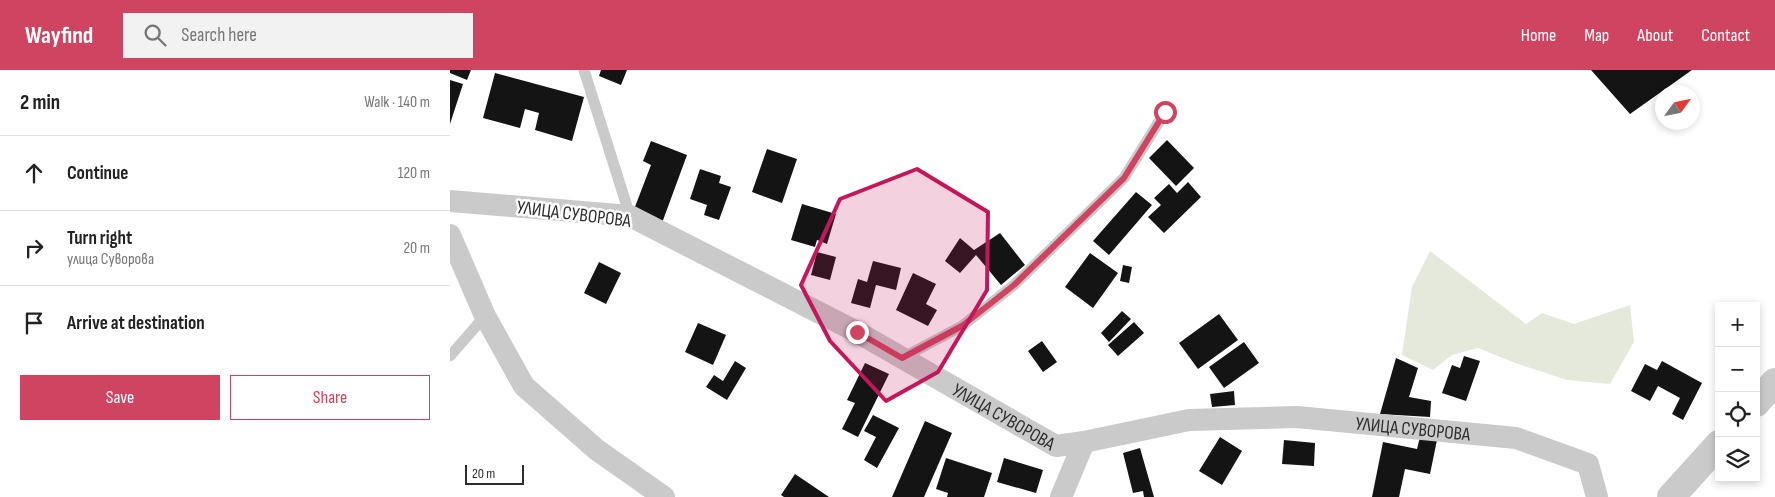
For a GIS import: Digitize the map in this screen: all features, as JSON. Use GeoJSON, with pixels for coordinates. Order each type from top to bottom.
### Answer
{"type":"FeatureCollection","features":[{"type":"Feature","properties":{"kind":"street","name":"УЛИЦА СУВОРОВА"},"geometry":{"type":"LineString","coordinates":[[450,201],[630,216],[857,332],[1056,446],[1189,420],[1297,417],[1516,438],[1588,464],[1597,497]]}},
{"type":"Feature","properties":{"kind":"street"},"geometry":{"type":"LineString","coordinates":[[450,235],[485,316],[524,386],[597,450],[664,497]]}},
{"type":"Feature","properties":{"kind":"street"},"geometry":{"type":"LineString","coordinates":[[1760,399],[1775,382]]}},
{"type":"Feature","properties":{"kind":"street"},"geometry":{"type":"LineString","coordinates":[[1061,497],[1084,442]]}},
{"type":"Feature","properties":{"kind":"street"},"geometry":{"type":"LineString","coordinates":[[1671,497],[1715,448]]}},
{"type":"Feature","properties":{"kind":"lane"},"geometry":{"type":"LineString","coordinates":[[584,70],[630,216]]}},
{"type":"Feature","properties":{"kind":"lane"},"geometry":{"type":"LineString","coordinates":[[902,358],[962,326],[1014,285],[1124,178],[1165,112]]}},
{"type":"Feature","properties":{"kind":"lane"},"geometry":{"type":"LineString","coordinates":[[450,356],[485,316]]}},
{"type":"Feature","properties":{"kind":"highlighted area"},"geometry":{"type":"Polygon","coordinates":[[[917,169],[988,212],[987,290],[938,372],[886,401],[830,341],[801,285],[840,199],[917,169]]]}},
{"type":"Feature","properties":{"kind":"shaded area"},"geometry":{"type":"Polygon","coordinates":[[[1430,251],[1526,324],[1542,313],[1574,324],[1630,305],[1634,342],[1610,384],[1567,380],[1518,364],[1478,348],[1452,355],[1433,370],[1402,355],[1412,287],[1430,251]]]}},
{"type":"Feature","properties":{"kind":"building"},"geometry":{"type":"Polygon","coordinates":[[[450,70],[471,70],[467,80],[450,73],[450,70]]]}},
{"type":"Feature","properties":{"kind":"building"},"geometry":{"type":"Polygon","coordinates":[[[601,70],[627,70],[621,85],[599,76],[601,70]]]}},
{"type":"Feature","properties":{"kind":"building"},"geometry":{"type":"Polygon","coordinates":[[[1591,70],[1692,70],[1671,85],[1655,85],[1655,96],[1630,114],[1591,70]]]}},
{"type":"Feature","properties":{"kind":"building"},"geometry":{"type":"Polygon","coordinates":[[[495,73],[584,97],[572,141],[535,130],[539,113],[525,109],[520,128],[483,118],[495,73]]]}},
{"type":"Feature","properties":{"kind":"building"},"geometry":{"type":"Polygon","coordinates":[[[450,80],[463,84],[450,124],[450,80]]]}},
{"type":"Feature","properties":{"kind":"building"},"geometry":{"type":"Polygon","coordinates":[[[1167,140],[1194,168],[1176,186],[1149,158],[1167,140]]]}},
{"type":"Feature","properties":{"kind":"building"},"geometry":{"type":"Polygon","coordinates":[[[651,141],[687,155],[662,223],[633,212],[651,165],[643,161],[651,141]]]}},
{"type":"Feature","properties":{"kind":"building"},"geometry":{"type":"Polygon","coordinates":[[[767,149],[797,159],[782,203],[752,192],[767,149]]]}},
{"type":"Feature","properties":{"kind":"building"},"geometry":{"type":"Polygon","coordinates":[[[700,169],[721,176],[719,183],[731,187],[719,220],[704,215],[707,205],[690,199],[700,169]]]}},
{"type":"Feature","properties":{"kind":"building"},"geometry":{"type":"Polygon","coordinates":[[[1188,182],[1201,197],[1164,233],[1148,217],[1161,205],[1154,198],[1169,184],[1177,193],[1188,182]]]}},
{"type":"Feature","properties":{"kind":"building"},"geometry":{"type":"Polygon","coordinates":[[[1136,192],[1152,205],[1109,255],[1093,241],[1136,192]]]}},
{"type":"Feature","properties":{"kind":"building"},"geometry":{"type":"Polygon","coordinates":[[[802,204],[836,214],[827,244],[817,240],[815,247],[791,240],[802,204]]]}},
{"type":"Feature","properties":{"kind":"building"},"geometry":{"type":"Polygon","coordinates":[[[1000,233],[1025,265],[1001,285],[976,255],[960,273],[945,261],[960,238],[974,250],[1000,233]]]}},
{"type":"Feature","properties":{"kind":"building"},"geometry":{"type":"Polygon","coordinates":[[[817,252],[836,257],[830,280],[811,275],[817,252]]]}},
{"type":"Feature","properties":{"kind":"building"},"geometry":{"type":"Polygon","coordinates":[[[1090,253],[1118,273],[1093,308],[1065,287],[1090,253]]]}},
{"type":"Feature","properties":{"kind":"building"},"geometry":{"type":"Polygon","coordinates":[[[873,261],[901,268],[896,290],[876,285],[870,308],[851,303],[858,279],[867,282],[873,261]]]}},
{"type":"Feature","properties":{"kind":"building"},"geometry":{"type":"Polygon","coordinates":[[[599,262],[621,273],[606,304],[584,293],[599,262]]]}},
{"type":"Feature","properties":{"kind":"building"},"geometry":{"type":"Polygon","coordinates":[[[1123,265],[1132,267],[1129,283],[1120,281],[1123,265]]]}},
{"type":"Feature","properties":{"kind":"building"},"geometry":{"type":"Polygon","coordinates":[[[913,273],[936,284],[926,304],[937,310],[928,326],[896,310],[913,273]]]}},
{"type":"Feature","properties":{"kind":"building"},"geometry":{"type":"Polygon","coordinates":[[[1122,311],[1131,319],[1109,342],[1101,333],[1122,311]]]}},
{"type":"Feature","properties":{"kind":"building"},"geometry":{"type":"Polygon","coordinates":[[[1219,314],[1238,340],[1198,369],[1179,343],[1219,314]]]}},
{"type":"Feature","properties":{"kind":"building"},"geometry":{"type":"Polygon","coordinates":[[[1134,322],[1144,333],[1118,356],[1108,345],[1134,322]]]}},
{"type":"Feature","properties":{"kind":"building"},"geometry":{"type":"Polygon","coordinates":[[[698,323],[726,335],[713,365],[685,352],[698,323]]]}},
{"type":"Feature","properties":{"kind":"building"},"geometry":{"type":"Polygon","coordinates":[[[1042,341],[1057,362],[1043,372],[1028,351],[1042,341]]]}},
{"type":"Feature","properties":{"kind":"building"},"geometry":{"type":"Polygon","coordinates":[[[1244,342],[1259,363],[1224,388],[1209,367],[1244,342]]]}},
{"type":"Feature","properties":{"kind":"building"},"geometry":{"type":"Polygon","coordinates":[[[1464,356],[1480,361],[1466,401],[1442,393],[1452,365],[1460,368],[1464,356]]]}},
{"type":"Feature","properties":{"kind":"building"},"geometry":{"type":"Polygon","coordinates":[[[1396,358],[1418,368],[1409,397],[1431,401],[1430,417],[1380,414],[1396,358]]]}},
{"type":"Feature","properties":{"kind":"building"},"geometry":{"type":"Polygon","coordinates":[[[735,361],[746,368],[727,400],[706,387],[714,375],[723,381],[735,361]]]}},
{"type":"Feature","properties":{"kind":"building"},"geometry":{"type":"Polygon","coordinates":[[[1662,361],[1702,383],[1683,420],[1672,414],[1680,398],[1658,386],[1650,401],[1631,391],[1645,364],[1657,370],[1662,361]]]}},
{"type":"Feature","properties":{"kind":"building"},"geometry":{"type":"Polygon","coordinates":[[[865,363],[889,374],[858,437],[842,429],[855,403],[847,400],[865,363]]]}},
{"type":"Feature","properties":{"kind":"building"},"geometry":{"type":"Polygon","coordinates":[[[1234,391],[1235,405],[1212,407],[1210,394],[1234,391]]]}},
{"type":"Feature","properties":{"kind":"building"},"geometry":{"type":"Polygon","coordinates":[[[873,415],[899,428],[877,468],[864,460],[876,437],[864,431],[873,415]]]}},
{"type":"Feature","properties":{"kind":"building"},"geometry":{"type":"Polygon","coordinates":[[[925,421],[952,433],[924,497],[892,497],[925,421]]]}},
{"type":"Feature","properties":{"kind":"building"},"geometry":{"type":"Polygon","coordinates":[[[1220,437],[1242,451],[1222,485],[1199,471],[1220,437]]]}},
{"type":"Feature","properties":{"kind":"building"},"geometry":{"type":"Polygon","coordinates":[[[1420,437],[1437,440],[1430,474],[1405,469],[1399,497],[1372,497],[1383,442],[1417,449],[1420,437]]]}},
{"type":"Feature","properties":{"kind":"building"},"geometry":{"type":"Polygon","coordinates":[[[1284,440],[1315,443],[1314,466],[1282,464],[1284,440]]]}},
{"type":"Feature","properties":{"kind":"building"},"geometry":{"type":"Polygon","coordinates":[[[1140,448],[1154,497],[1144,497],[1143,491],[1133,493],[1123,453],[1140,448]]]}},
{"type":"Feature","properties":{"kind":"building"},"geometry":{"type":"Polygon","coordinates":[[[946,458],[992,473],[984,497],[947,497],[948,493],[936,489],[946,458]]]}},
{"type":"Feature","properties":{"kind":"building"},"geometry":{"type":"Polygon","coordinates":[[[1004,458],[1043,470],[1036,493],[997,482],[1004,458]]]}},
{"type":"Feature","properties":{"kind":"building"},"geometry":{"type":"Polygon","coordinates":[[[795,474],[829,497],[784,497],[781,495],[795,474]]]}},
{"type":"Feature","properties":{"kind":"route"},"geometry":{"type":"LineString","coordinates":[[857,332],[902,358],[962,326],[1014,285],[1124,178],[1165,112]]}}]}
